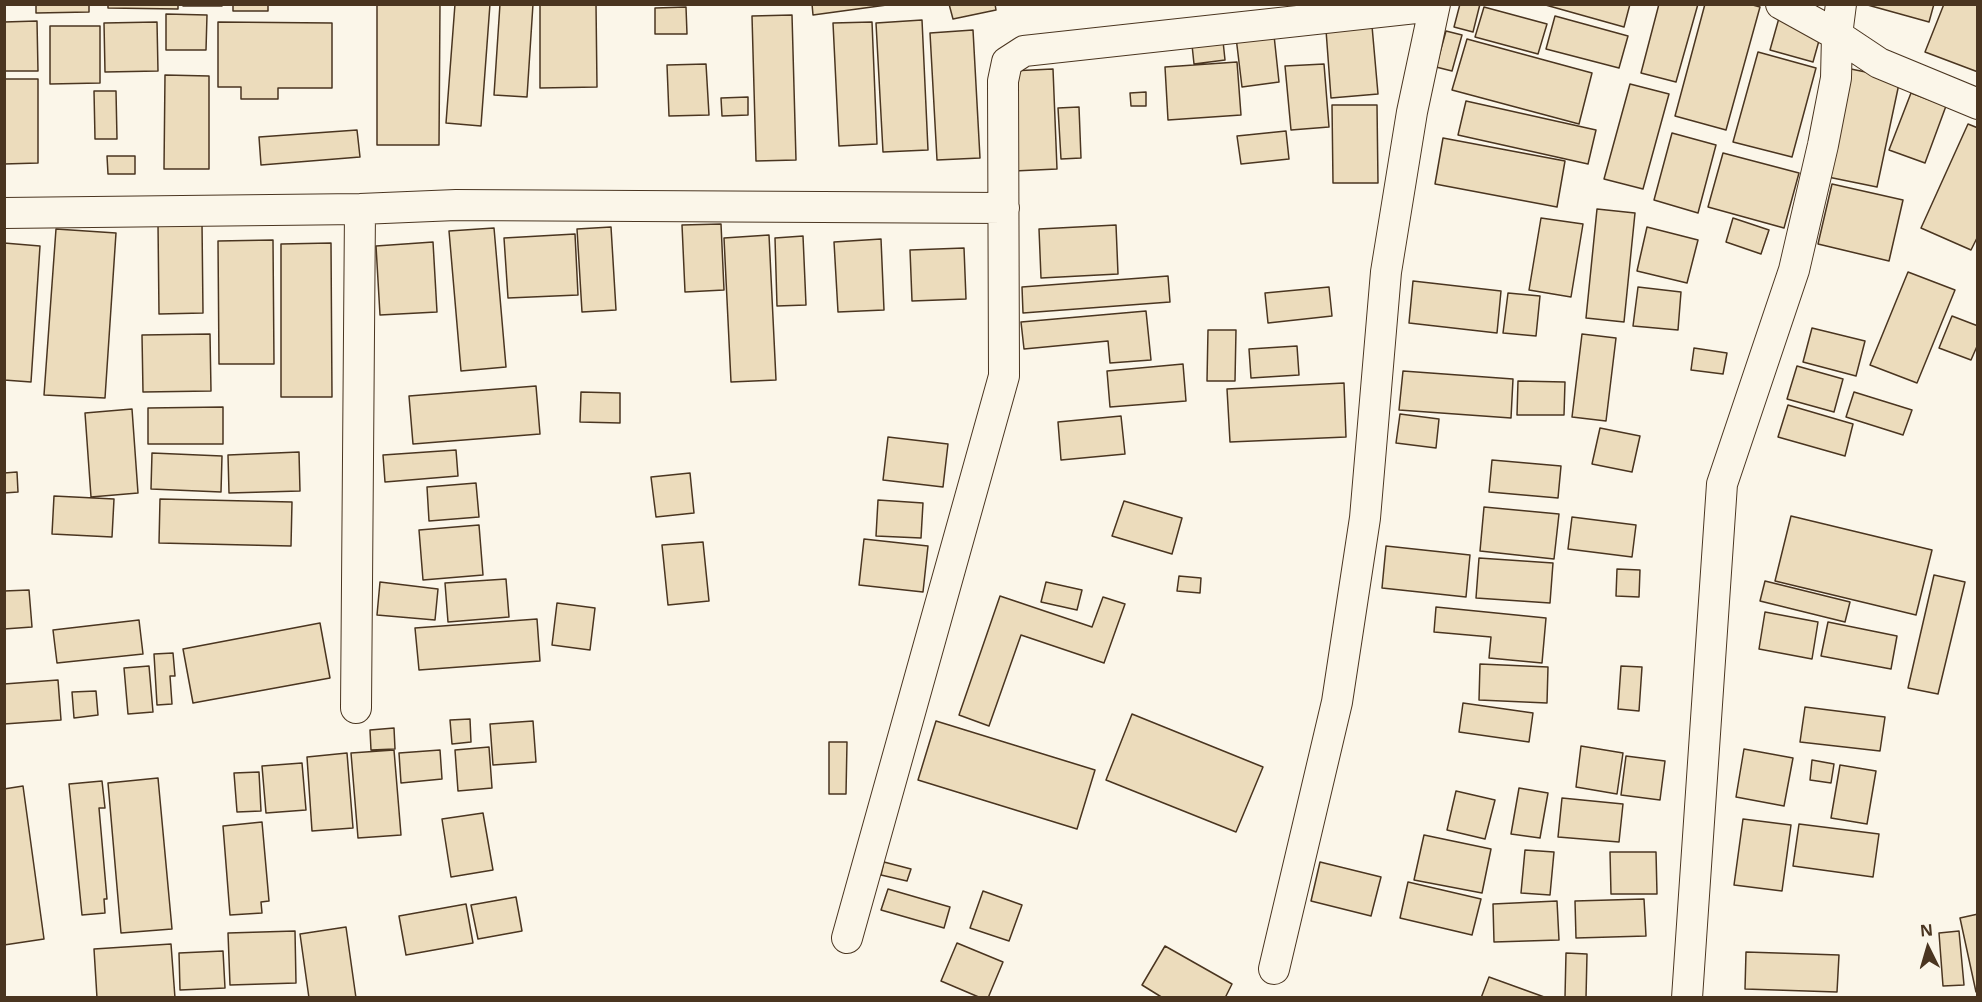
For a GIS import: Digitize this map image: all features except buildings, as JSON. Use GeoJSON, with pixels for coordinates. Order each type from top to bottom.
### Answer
{"type":"FeatureCollection","features":[{"type":"Feature","properties":{"kind":"street"},"geometry":{"type":"LineString","coordinates":[[1781,4],[1837,35],[1879,63],[1977,105]]}},
{"type":"Feature","properties":{"kind":"street"},"geometry":{"type":"LineString","coordinates":[[1687,998],[1722,484],[1794,270],[1824,145],[1836,78],[1837,35],[1841,4]]}},
{"type":"Feature","properties":{"kind":"street"},"geometry":{"type":"LineString","coordinates":[[847,938],[1004,376],[1003,81],[1007,62],[1024,51],[1434,5],[1412,112],[1386,272],[1365,518],[1337,702],[1274,969]]}},
{"type":"Feature","properties":{"kind":"street"},"geometry":{"type":"LineString","coordinates":[[4,213],[456,206],[1004,208]]}},
{"type":"Feature","properties":{"kind":"street"},"geometry":{"type":"LineString","coordinates":[[356,708],[360,209]]}}]}
